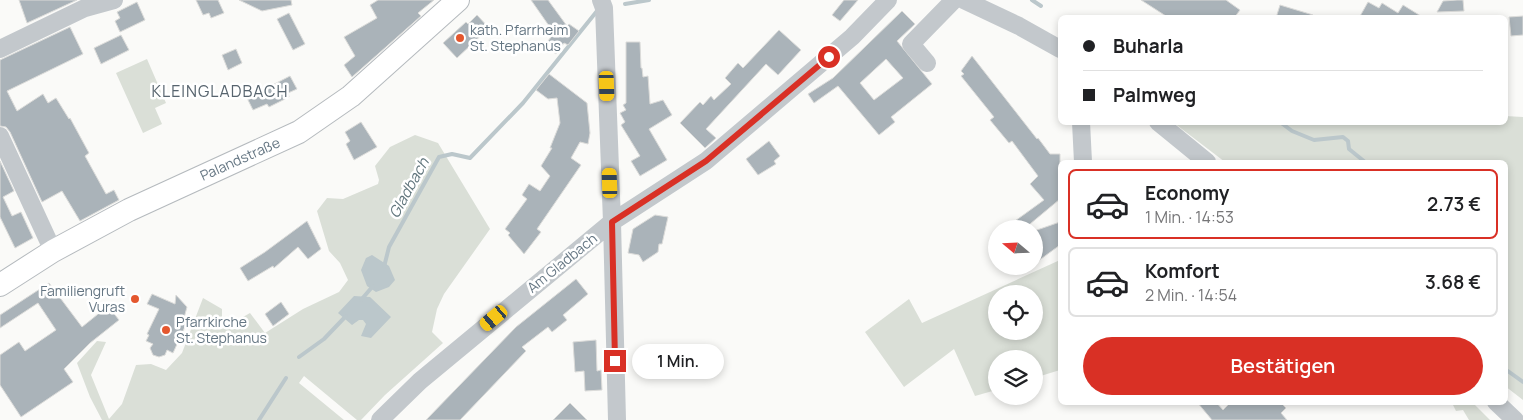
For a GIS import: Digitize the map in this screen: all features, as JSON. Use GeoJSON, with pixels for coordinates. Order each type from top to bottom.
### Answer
{"type":"FeatureCollection","features":[{"type":"Feature","properties":{"kind":"main road","name":"Palandstraße"},"geometry":{"type":"LineString","coordinates":[[0,284],[129,210],[299,132],[351,96],[458,0]]}},
{"type":"Feature","properties":{"kind":"street"},"geometry":{"type":"LineString","coordinates":[[0,49],[85,8],[114,0]]}},
{"type":"Feature","properties":{"kind":"street"},"geometry":{"type":"LineString","coordinates":[[601,0],[604,8],[617,420]]}},
{"type":"Feature","properties":{"kind":"street","name":"Am Gladbach"},"geometry":{"type":"LineString","coordinates":[[380,420],[420,381],[612,222],[706,161],[852,37],[888,0]]}},
{"type":"Feature","properties":{"kind":"street"},"geometry":{"type":"LineString","coordinates":[[927,63],[911,44],[954,0]]}},
{"type":"Feature","properties":{"kind":"street"},"geometry":{"type":"LineString","coordinates":[[964,0],[1019,26],[1058,48]]}},
{"type":"Feature","properties":{"kind":"street"},"geometry":{"type":"LineString","coordinates":[[1081,125],[1082,160]]}},
{"type":"Feature","properties":{"kind":"street"},"geometry":{"type":"LineString","coordinates":[[1162,125],[1206,160]]}},
{"type":"Feature","properties":{"kind":"street"},"geometry":{"type":"LineString","coordinates":[[0,136],[53,252]]}},
{"type":"Feature","properties":{"kind":"street"},"geometry":{"type":"LineString","coordinates":[[1499,405],[1515,420]]}},
{"type":"Feature","properties":{"kind":"shaded area"},"geometry":{"type":"Polygon","coordinates":[[[147,59],[166,103],[155,108],[162,124],[143,133],[116,73],[147,59]]]}},
{"type":"Feature","properties":{"kind":"shaded area"},"geometry":{"type":"Polygon","coordinates":[[[1508,116],[1523,117],[1523,400],[1508,388],[1508,160],[1222,160],[1177,125],[1508,125],[1508,116]]]}},
{"type":"Feature","properties":{"kind":"shaded area"},"geometry":{"type":"Polygon","coordinates":[[[415,135],[438,143],[490,229],[444,294],[437,309],[432,332],[443,343],[385,395],[361,420],[357,420],[304,376],[299,383],[344,420],[102,420],[90,397],[77,363],[97,341],[106,342],[91,375],[109,419],[122,404],[136,365],[151,364],[166,370],[182,353],[203,298],[222,309],[222,329],[250,313],[265,333],[303,309],[339,292],[348,280],[340,263],[329,251],[317,211],[327,198],[343,199],[378,184],[379,180],[375,166],[390,147],[415,135]]]}},
{"type":"Feature","properties":{"kind":"shaded area"},"geometry":{"type":"Polygon","coordinates":[[[372,255],[389,266],[395,280],[389,287],[376,292],[367,286],[361,270],[366,258],[372,255]]]}},
{"type":"Feature","properties":{"kind":"shaded area"},"geometry":{"type":"Polygon","coordinates":[[[1058,261],[1058,371],[1043,375],[1043,350],[988,350],[988,392],[975,396],[954,349],[904,387],[865,332],[909,299],[922,323],[988,293],[988,340],[1043,340],[1043,285],[1005,285],[1027,275],[1043,275],[1043,268],[1058,261]]]}},
{"type":"Feature","properties":{"kind":"shaded area"},"geometry":{"type":"Polygon","coordinates":[[[354,296],[370,297],[391,317],[371,338],[361,336],[366,324],[363,320],[359,320],[352,325],[338,313],[354,296]]]}},
{"type":"Feature","properties":{"kind":"shaded area"},"geometry":{"type":"Polygon","coordinates":[[[1453,405],[1475,405],[1490,420],[1469,420],[1463,410],[1456,411],[1453,405]]]}},
{"type":"Feature","properties":{"kind":"building"},"geometry":{"type":"Polygon","coordinates":[[[19,0],[77,0],[27,23],[19,0]]]}},
{"type":"Feature","properties":{"kind":"building"},"geometry":{"type":"Polygon","coordinates":[[[196,0],[218,0],[224,13],[211,18],[209,13],[203,15],[196,0]]]}},
{"type":"Feature","properties":{"kind":"building"},"geometry":{"type":"Polygon","coordinates":[[[239,0],[291,0],[292,5],[262,11],[239,0]]]}},
{"type":"Feature","properties":{"kind":"building"},"geometry":{"type":"Polygon","coordinates":[[[378,0],[434,0],[418,13],[421,16],[352,77],[344,65],[355,56],[344,37],[377,18],[370,5],[378,0]]]}},
{"type":"Feature","properties":{"kind":"building"},"geometry":{"type":"Polygon","coordinates":[[[531,0],[548,0],[567,26],[569,24],[579,31],[568,45],[564,43],[556,54],[545,45],[554,33],[531,0]]]}},
{"type":"Feature","properties":{"kind":"building"},"geometry":{"type":"Polygon","coordinates":[[[844,0],[858,0],[840,21],[832,15],[844,0]]]}},
{"type":"Feature","properties":{"kind":"building"},"geometry":{"type":"Polygon","coordinates":[[[1141,0],[1226,0],[1240,10],[1236,15],[1164,15],[1141,0]]]}},
{"type":"Feature","properties":{"kind":"building"},"geometry":{"type":"Polygon","coordinates":[[[1463,0],[1464,11],[1437,12],[1443,1],[1463,0]]]}},
{"type":"Feature","properties":{"kind":"building"},"geometry":{"type":"Polygon","coordinates":[[[137,2],[145,20],[120,32],[115,21],[120,18],[117,12],[137,2]]]}},
{"type":"Feature","properties":{"kind":"building"},"geometry":{"type":"Polygon","coordinates":[[[1368,2],[1379,8],[1382,3],[1398,13],[1403,5],[1419,15],[1361,15],[1368,2]]]}},
{"type":"Feature","properties":{"kind":"building"},"geometry":{"type":"Polygon","coordinates":[[[1280,5],[1313,15],[1277,15],[1280,5]]]}},
{"type":"Feature","properties":{"kind":"building"},"geometry":{"type":"Polygon","coordinates":[[[902,11],[915,24],[897,41],[932,84],[891,117],[895,122],[879,135],[838,86],[814,103],[808,94],[833,78],[902,11]],[[886,59],[860,83],[874,100],[903,78],[886,59]]]}},
{"type":"Feature","properties":{"kind":"building"},"geometry":{"type":"Polygon","coordinates":[[[289,13],[305,44],[293,50],[277,19],[289,13]]]}},
{"type":"Feature","properties":{"kind":"building","name":"kath. Pfarrheim St. Stephanus"},"geometry":{"type":"Polygon","coordinates":[[[477,15],[489,28],[457,58],[443,43],[466,22],[468,24],[477,15]]]}},
{"type":"Feature","properties":{"kind":"building"},"geometry":{"type":"Polygon","coordinates":[[[1523,16],[1523,35],[1511,36],[1509,17],[1523,16]]]}},
{"type":"Feature","properties":{"kind":"building"},"geometry":{"type":"Polygon","coordinates":[[[70,27],[83,54],[7,91],[17,111],[43,94],[48,103],[56,98],[70,118],[89,153],[85,156],[106,194],[114,190],[119,200],[80,221],[62,191],[42,202],[10,132],[6,127],[0,126],[0,60],[70,27]]]}},
{"type":"Feature","properties":{"kind":"building"},"geometry":{"type":"Polygon","coordinates":[[[779,30],[801,50],[778,75],[766,64],[706,129],[716,138],[705,148],[680,123],[700,102],[703,105],[711,96],[714,100],[731,84],[725,78],[738,63],[743,68],[779,30]]]}},
{"type":"Feature","properties":{"kind":"building"},"geometry":{"type":"Polygon","coordinates":[[[121,35],[129,50],[101,64],[94,48],[121,35]]]}},
{"type":"Feature","properties":{"kind":"building"},"geometry":{"type":"Polygon","coordinates":[[[626,42],[640,42],[641,68],[643,77],[648,76],[650,104],[663,100],[672,115],[649,129],[667,160],[640,176],[631,161],[640,156],[621,125],[625,122],[620,113],[626,110],[623,105],[626,103],[626,42]]]}},
{"type":"Feature","properties":{"kind":"building"},"geometry":{"type":"Polygon","coordinates":[[[236,49],[242,63],[228,70],[222,55],[236,49]]]}},
{"type":"Feature","properties":{"kind":"building"},"geometry":{"type":"Polygon","coordinates":[[[972,56],[1050,154],[1060,154],[1060,160],[1058,160],[1058,201],[1035,220],[1016,220],[1044,200],[1030,184],[1038,176],[1012,141],[1009,143],[990,120],[994,117],[961,76],[964,74],[961,71],[972,56]]]}},
{"type":"Feature","properties":{"kind":"building"},"geometry":{"type":"Polygon","coordinates":[[[549,74],[587,103],[590,133],[588,144],[580,142],[571,158],[581,165],[537,229],[541,232],[524,254],[508,235],[510,233],[505,229],[527,199],[522,195],[529,184],[540,191],[550,176],[541,166],[552,148],[550,148],[560,123],[557,98],[548,99],[536,90],[549,74]]]}},
{"type":"Feature","properties":{"kind":"building"},"geometry":{"type":"Polygon","coordinates":[[[290,76],[297,89],[288,93],[289,97],[269,107],[267,104],[253,110],[247,98],[290,76]]]}},
{"type":"Feature","properties":{"kind":"building"},"geometry":{"type":"Polygon","coordinates":[[[361,122],[377,147],[354,160],[346,144],[350,141],[345,132],[361,122]]]}},
{"type":"Feature","properties":{"kind":"building"},"geometry":{"type":"Polygon","coordinates":[[[769,141],[780,156],[774,161],[776,164],[758,175],[746,159],[769,141]]]}},
{"type":"Feature","properties":{"kind":"building"},"geometry":{"type":"Polygon","coordinates":[[[0,161],[14,191],[3,197],[12,216],[21,212],[33,238],[15,248],[0,217],[0,161]]]}},
{"type":"Feature","properties":{"kind":"building"},"geometry":{"type":"Polygon","coordinates":[[[655,215],[668,217],[662,244],[659,244],[658,252],[643,262],[639,255],[628,253],[633,229],[655,215]]]}},
{"type":"Feature","properties":{"kind":"building"},"geometry":{"type":"Polygon","coordinates":[[[307,221],[321,249],[308,259],[298,247],[274,268],[273,266],[248,281],[240,268],[307,221]]]}},
{"type":"Feature","properties":{"kind":"building"},"geometry":{"type":"Polygon","coordinates":[[[1058,223],[1058,246],[1043,257],[1043,228],[1058,223]]]}},
{"type":"Feature","properties":{"kind":"building"},"geometry":{"type":"Polygon","coordinates":[[[576,279],[588,294],[563,315],[567,320],[552,332],[548,327],[522,347],[526,351],[460,420],[426,420],[516,327],[576,279]]]}},
{"type":"Feature","properties":{"kind":"building"},"geometry":{"type":"Polygon","coordinates":[[[49,283],[82,327],[108,306],[119,320],[90,343],[64,369],[73,382],[21,417],[0,385],[0,355],[19,342],[25,351],[56,330],[38,303],[0,328],[0,315],[49,283]]]}},
{"type":"Feature","properties":{"kind":"building","name":"Pfarrkirche St. Stephanus"},"geometry":{"type":"Polygon","coordinates":[[[152,294],[175,304],[176,295],[187,307],[184,318],[188,320],[173,353],[167,350],[165,355],[159,357],[153,355],[150,348],[153,344],[146,341],[149,335],[147,334],[159,309],[147,304],[152,294]]]}},
{"type":"Feature","properties":{"kind":"building"},"geometry":{"type":"Polygon","coordinates":[[[281,302],[289,314],[273,326],[265,314],[281,302]]]}},
{"type":"Feature","properties":{"kind":"building"},"geometry":{"type":"Polygon","coordinates":[[[596,340],[597,371],[601,370],[602,390],[585,391],[584,371],[575,372],[573,342],[596,340]]]}},
{"type":"Feature","properties":{"kind":"building"},"geometry":{"type":"Polygon","coordinates":[[[570,403],[587,420],[553,420],[570,403]]]}},
{"type":"Feature","properties":{"kind":"building"},"geometry":{"type":"Polygon","coordinates":[[[1200,405],[1219,405],[1223,410],[1228,405],[1283,405],[1286,408],[1281,413],[1287,420],[1212,420],[1200,405]]]}},
{"type":"Feature","properties":{"kind":"waterway","name":"Gladbach"},"geometry":{"type":"LineString","coordinates":[[625,4],[649,0]]}},
{"type":"Feature","properties":{"kind":"waterway"},"geometry":{"type":"LineString","coordinates":[[1032,0],[1041,6]]}},
{"type":"Feature","properties":{"kind":"waterway","name":"Gladbach"},"geometry":{"type":"LineString","coordinates":[[384,267],[389,247],[439,157],[452,154],[470,158],[523,103],[597,11]]}},
{"type":"Feature","properties":{"kind":"waterway"},"geometry":{"type":"LineString","coordinates":[[1284,125],[1292,131],[1314,140],[1343,137],[1348,141],[1349,149],[1363,160]]}},
{"type":"Feature","properties":{"kind":"waterway","name":"Gladbach"},"geometry":{"type":"LineString","coordinates":[[361,300],[373,286]]}},
{"type":"Feature","properties":{"kind":"waterway","name":"Gladbach"},"geometry":{"type":"LineString","coordinates":[[299,357],[324,339],[346,316]]}},
{"type":"Feature","properties":{"kind":"waterway"},"geometry":{"type":"LineString","coordinates":[[1508,371],[1523,382]]}},
{"type":"Feature","properties":{"kind":"waterway","name":"Gladbach"},"geometry":{"type":"LineString","coordinates":[[259,420],[286,378]]}},
{"type":"Feature","properties":{"kind":"place","name":"kath. Pfarrheim St. Stephanus"},"geometry":{"type":"Point","coordinates":[460,38]}},
{"type":"Feature","properties":{"kind":"place","name":"Familiengruft Vuras"},"geometry":{"type":"Point","coordinates":[135,299]}},
{"type":"Feature","properties":{"kind":"place","name":"Pfarrkirche St. Stephanus"},"geometry":{"type":"Point","coordinates":[166,330]}},
{"type":"Feature","properties":{"kind":"district","name":"KLEINGLADBACH"},"geometry":{"type":"Point","coordinates":[220,91]}},
{"type":"Feature","properties":{"kind":"route"},"geometry":{"type":"LineString","coordinates":[[615,361],[612,222],[706,161],[829,57]]}}]}
